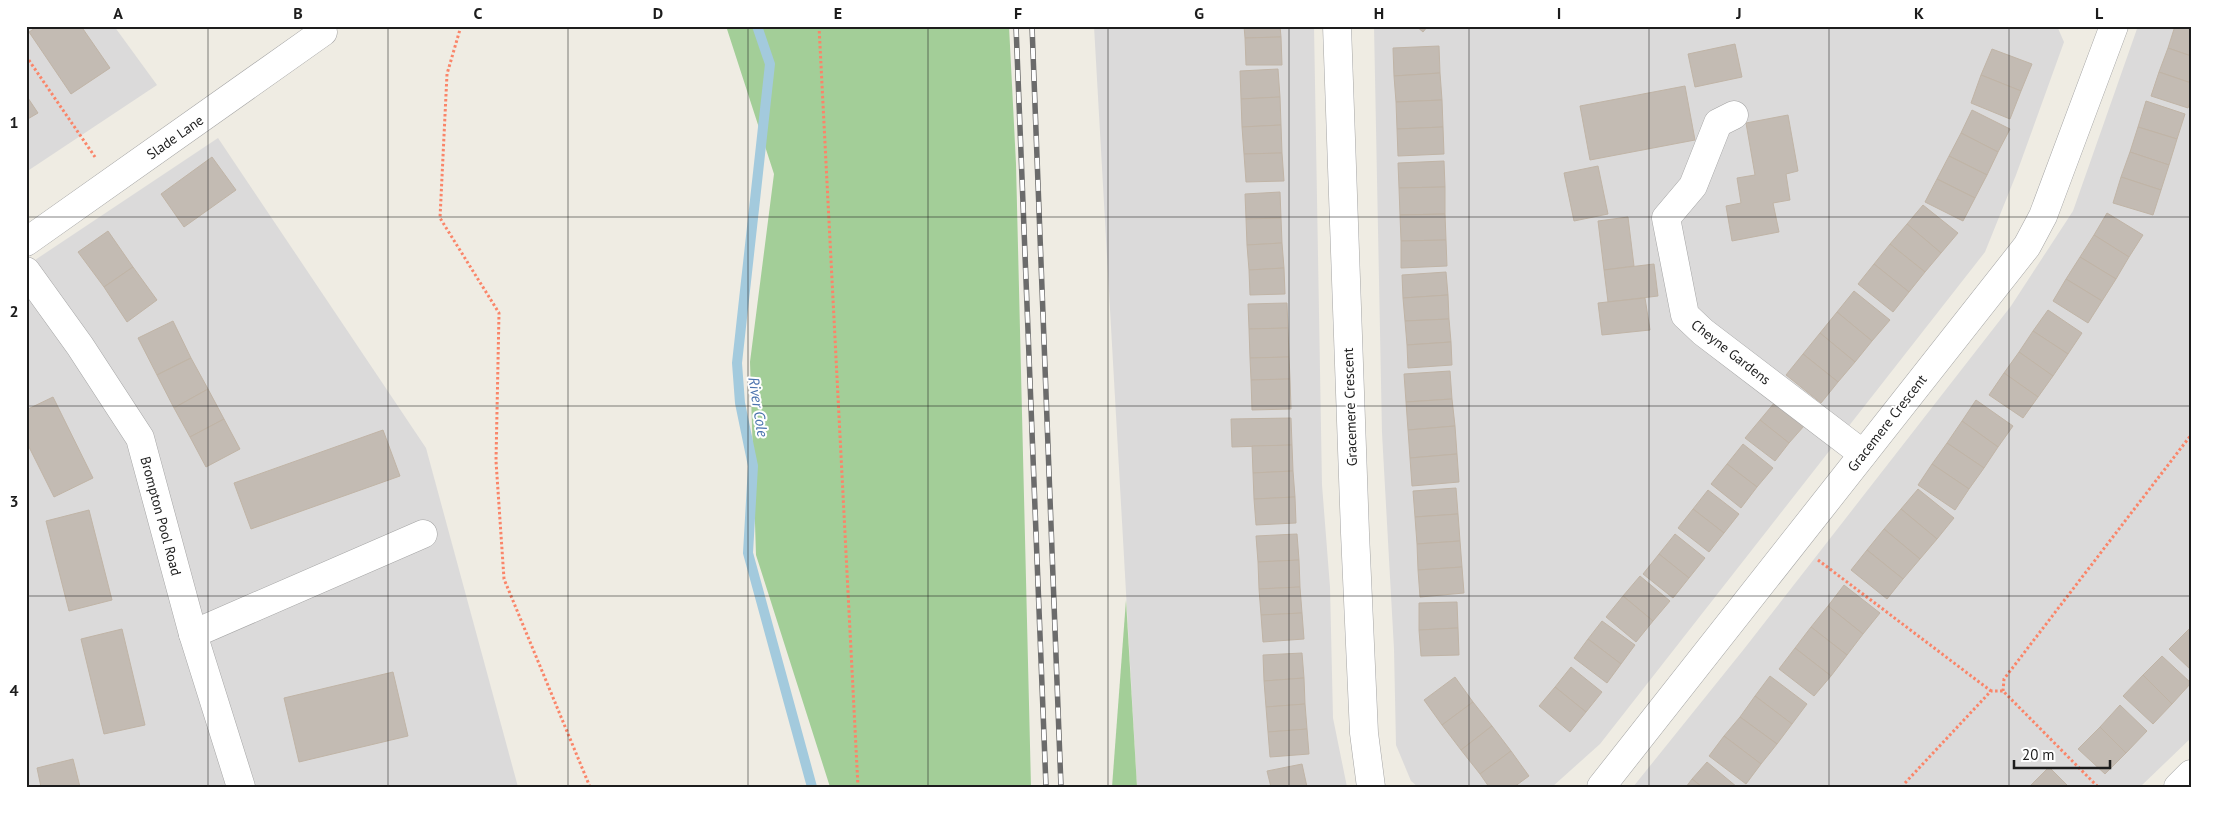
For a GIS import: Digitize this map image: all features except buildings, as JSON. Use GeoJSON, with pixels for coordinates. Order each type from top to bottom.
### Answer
{"type":"FeatureCollection","features":[{"type":"Feature","properties":{"kind":"street","name":"Gracemere Crescent"},"geometry":{"type":"LineString","coordinates":[[1337,26],[1357,581],[1364,733],[1372,787]]}},
{"type":"Feature","properties":{"kind":"street","name":"Gracemere Crescent"},"geometry":{"type":"LineString","coordinates":[[1601,787],[2027,246],[2043,216],[2114,26]]}},
{"type":"Feature","properties":{"kind":"street","name":"Slade Lane"},"geometry":{"type":"LineString","coordinates":[[26,242],[323,32]]}},
{"type":"Feature","properties":{"kind":"street","name":"Cheyne Gardens"},"geometry":{"type":"LineString","coordinates":[[1734,115],[1718,123],[1693,186],[1666,218],[1684,315],[1703,332],[1863,454]]}},
{"type":"Feature","properties":{"kind":"street","name":"Brompton Pool Road"},"geometry":{"type":"LineString","coordinates":[[26,271],[80,346],[140,438],[194,634],[241,787]]}},
{"type":"Feature","properties":{"kind":"street"},"geometry":{"type":"LineString","coordinates":[[194,634],[423,534]]}},
{"type":"Feature","properties":{"kind":"street"},"geometry":{"type":"LineString","coordinates":[[2178,787],[2191,774]]}},
{"type":"Feature","properties":{"kind":"path"},"geometry":{"type":"LineString","coordinates":[[461,26],[447,74],[440,218],[499,313],[496,461],[504,579],[590,787]]}},
{"type":"Feature","properties":{"kind":"path"},"geometry":{"type":"LineString","coordinates":[[819,26],[858,787]]}},
{"type":"Feature","properties":{"kind":"path"},"geometry":{"type":"LineString","coordinates":[[26,56],[112,181]]}},
{"type":"Feature","properties":{"kind":"path"},"geometry":{"type":"LineString","coordinates":[[2003,691],[2004,679],[2191,435]]}},
{"type":"Feature","properties":{"kind":"path"},"geometry":{"type":"LineString","coordinates":[[1794,541],[1991,691],[2003,691],[2098,787]]}},
{"type":"Feature","properties":{"kind":"path"},"geometry":{"type":"LineString","coordinates":[[1905,783],[1991,691]]}},
{"type":"Feature","properties":{"kind":"shaded area"},"geometry":{"type":"Polygon","coordinates":[[[26,26],[114,26],[157,85],[26,172],[26,26]]]}},
{"type":"Feature","properties":{"kind":"shaded area"},"geometry":{"type":"Polygon","coordinates":[[[1094,26],[1314,26],[1322,485],[1330,587],[1333,718],[1347,787],[1137,787],[1094,26]]]}},
{"type":"Feature","properties":{"kind":"shaded area"},"geometry":{"type":"Polygon","coordinates":[[[1374,26],[2057,26],[2064,42],[2016,175],[1985,252],[1600,744],[1552,787],[1418,787],[1411,781],[1396,745],[1394,649],[1382,433],[1374,26]]]}},
{"type":"Feature","properties":{"kind":"shaded area"},"geometry":{"type":"Polygon","coordinates":[[[2138,26],[2191,26],[2191,738],[2140,787],[1633,787],[1744,649],[2011,306],[2073,211],[2138,26]]]}},
{"type":"Feature","properties":{"kind":"shaded area"},"geometry":{"type":"Polygon","coordinates":[[[218,138],[426,448],[518,787],[26,787],[26,266],[218,138]]]}},
{"type":"Feature","properties":{"kind":"green space"},"geometry":{"type":"Polygon","coordinates":[[[726,26],[1009,26],[1016,164],[1031,787],[830,787],[756,555],[750,362],[774,174],[726,26]]]}},
{"type":"Feature","properties":{"kind":"green space"},"geometry":{"type":"Polygon","coordinates":[[[1126,600],[1137,787],[1112,787],[1126,600]]]}},
{"type":"Feature","properties":{"kind":"waterway","name":"River Cole"},"geometry":{"type":"LineString","coordinates":[[757,26],[770,64],[737,363],[740,403],[753,466],[748,553],[812,787]]}},
{"type":"Feature","properties":{"kind":"railway"},"geometry":{"type":"LineString","coordinates":[[1016,26],[1046,787]]}},
{"type":"Feature","properties":{"kind":"railway"},"geometry":{"type":"LineString","coordinates":[[1032,26],[1061,787]]}}]}
